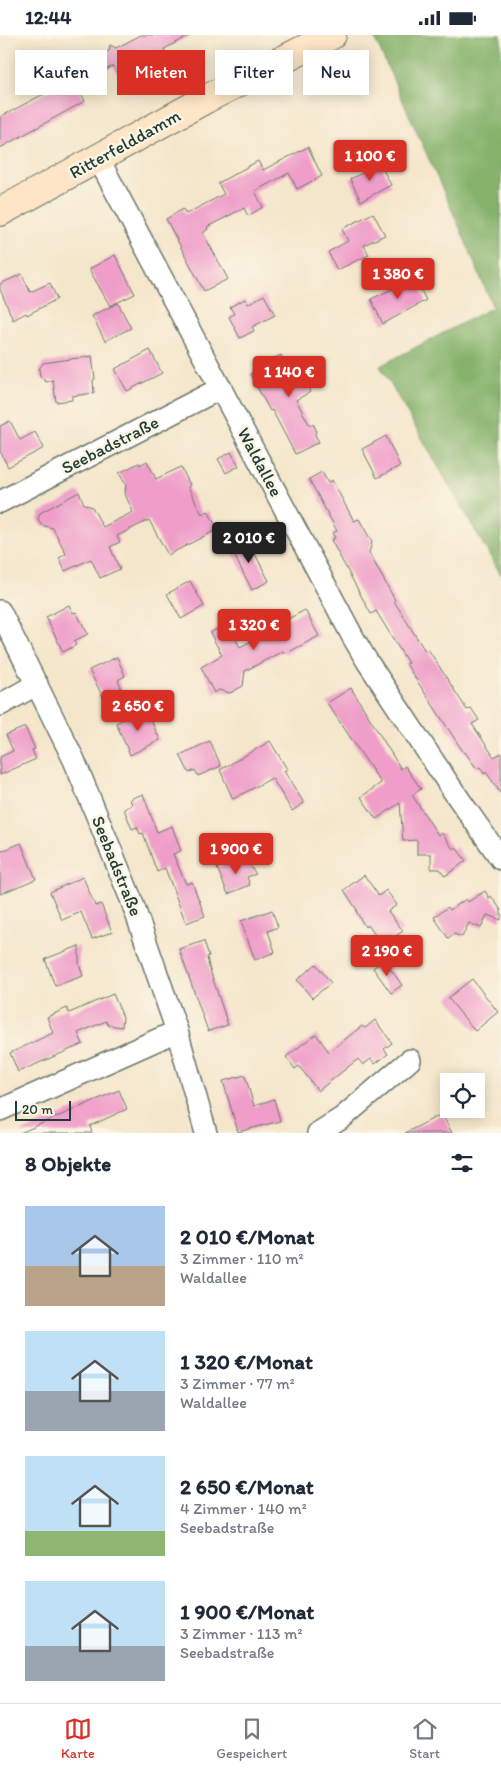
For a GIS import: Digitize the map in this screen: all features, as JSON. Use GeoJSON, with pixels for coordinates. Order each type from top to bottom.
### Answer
{"type":"FeatureCollection","features":[{"type":"Feature","properties":{"kind":"main road","name":"Ritterfelddamm"},"geometry":{"type":"LineString","coordinates":[[0,213],[206,99],[332,35]]}},
{"type":"Feature","properties":{"kind":"street","name":"Waldallee"},"geometry":{"type":"LineString","coordinates":[[98,158],[367,661],[501,859]]}},
{"type":"Feature","properties":{"kind":"street","name":"Seebadstraße"},"geometry":{"type":"LineString","coordinates":[[0,502],[221,388]]}},
{"type":"Feature","properties":{"kind":"street","name":"Seebadstraße"},"geometry":{"type":"LineString","coordinates":[[0,611],[74,760],[131,899],[177,1031],[206,1133]]}},
{"type":"Feature","properties":{"kind":"street"},"geometry":{"type":"LineString","coordinates":[[0,705],[37,684]]}},
{"type":"Feature","properties":{"kind":"street"},"geometry":{"type":"LineString","coordinates":[[0,1110],[177,1031]]}},
{"type":"Feature","properties":{"kind":"street"},"geometry":{"type":"LineString","coordinates":[[318,1133],[342,1118],[410,1060]]}},
{"type":"Feature","properties":{"kind":"green space"},"geometry":{"type":"Polygon","coordinates":[[[377,35],[501,35],[501,575],[380,366],[493,307],[459,226],[374,37],[377,35]]]}},
{"type":"Feature","properties":{"kind":"building"},"geometry":{"type":"Polygon","coordinates":[[[141,35],[191,35],[164,50],[117,50],[117,73],[113,66],[107,69],[107,52],[110,45],[116,48],[141,35]]]}},
{"type":"Feature","properties":{"kind":"building"},"geometry":{"type":"Polygon","coordinates":[[[42,95],[82,95],[85,101],[0,148],[0,117],[42,95]]]}},
{"type":"Feature","properties":{"kind":"building"},"geometry":{"type":"Polygon","coordinates":[[[308,147],[322,176],[297,189],[289,173],[255,191],[263,207],[248,216],[244,208],[207,227],[208,229],[203,233],[228,279],[204,291],[166,219],[183,209],[186,214],[224,194],[218,183],[258,161],[263,170],[308,147]]]}},
{"type":"Feature","properties":{"kind":"building"},"geometry":{"type":"Polygon","coordinates":[[[380,164],[391,185],[361,201],[350,179],[380,164]]]}},
{"type":"Feature","properties":{"kind":"building"},"geometry":{"type":"Polygon","coordinates":[[[373,213],[385,235],[364,245],[369,255],[337,270],[328,252],[348,241],[342,229],[373,213]]]}},
{"type":"Feature","properties":{"kind":"building"},"geometry":{"type":"Polygon","coordinates":[[[115,255],[135,294],[110,306],[89,269],[115,255]]]}},
{"type":"Feature","properties":{"kind":"building"},"geometry":{"type":"Polygon","coordinates":[[[22,274],[30,292],[50,283],[57,299],[27,315],[26,313],[13,320],[0,289],[0,284],[22,274]]]}},
{"type":"Feature","properties":{"kind":"building"},"geometry":{"type":"Polygon","coordinates":[[[414,277],[426,300],[383,324],[371,299],[414,277]]]}},
{"type":"Feature","properties":{"kind":"building"},"geometry":{"type":"Polygon","coordinates":[[[264,295],[275,315],[252,327],[254,331],[240,338],[229,317],[234,314],[230,307],[245,299],[248,304],[264,295]]]}},
{"type":"Feature","properties":{"kind":"building"},"geometry":{"type":"Polygon","coordinates":[[[118,303],[131,328],[105,341],[92,316],[118,303]]]}},
{"type":"Feature","properties":{"kind":"building"},"geometry":{"type":"Polygon","coordinates":[[[150,350],[162,373],[127,391],[115,369],[150,350]]]}},
{"type":"Feature","properties":{"kind":"building"},"geometry":{"type":"Polygon","coordinates":[[[281,355],[290,373],[314,361],[317,368],[320,367],[326,379],[308,388],[310,392],[296,400],[309,424],[314,425],[315,435],[319,442],[295,454],[272,410],[270,411],[250,374],[260,369],[258,366],[281,355]]]}},
{"type":"Feature","properties":{"kind":"building"},"geometry":{"type":"Polygon","coordinates":[[[92,356],[95,379],[93,380],[94,393],[72,396],[72,400],[56,402],[53,380],[46,382],[40,376],[39,369],[43,363],[92,356]]]}},
{"type":"Feature","properties":{"kind":"building"},"geometry":{"type":"Polygon","coordinates":[[[10,421],[20,440],[35,432],[44,448],[8,467],[0,451],[0,426],[10,421]]]}},
{"type":"Feature","properties":{"kind":"building"},"geometry":{"type":"Polygon","coordinates":[[[386,436],[400,466],[377,478],[362,449],[386,436]]]}},
{"type":"Feature","properties":{"kind":"building"},"geometry":{"type":"Polygon","coordinates":[[[231,452],[239,466],[226,473],[218,459],[231,452]]]}},
{"type":"Feature","properties":{"kind":"building"},"geometry":{"type":"Polygon","coordinates":[[[147,461],[156,479],[181,467],[190,485],[188,487],[202,514],[208,511],[218,529],[168,555],[149,520],[117,536],[120,542],[110,547],[120,569],[100,578],[91,559],[65,571],[59,558],[66,554],[53,528],[41,525],[38,519],[40,513],[79,492],[84,504],[92,507],[103,527],[133,512],[125,494],[126,485],[119,473],[147,461]]]}},
{"type":"Feature","properties":{"kind":"building"},"geometry":{"type":"Polygon","coordinates":[[[322,472],[328,483],[332,480],[354,521],[359,519],[372,542],[369,553],[394,601],[425,651],[428,649],[467,710],[471,708],[479,720],[472,724],[494,757],[501,753],[501,794],[486,772],[484,774],[480,767],[477,769],[464,753],[406,664],[408,663],[376,611],[371,614],[331,540],[335,538],[332,533],[337,531],[309,479],[322,472]]]}},
{"type":"Feature","properties":{"kind":"building"},"geometry":{"type":"Polygon","coordinates":[[[244,539],[249,547],[251,546],[269,581],[252,590],[230,547],[244,539]]]}},
{"type":"Feature","properties":{"kind":"building"},"geometry":{"type":"Polygon","coordinates":[[[190,581],[204,606],[181,619],[167,594],[190,581]]]}},
{"type":"Feature","properties":{"kind":"building"},"geometry":{"type":"Polygon","coordinates":[[[69,605],[73,613],[76,612],[88,634],[74,641],[76,645],[63,652],[46,617],[69,605]]]}},
{"type":"Feature","properties":{"kind":"building"},"geometry":{"type":"Polygon","coordinates":[[[305,610],[319,636],[285,654],[283,651],[245,671],[243,686],[230,693],[219,690],[214,693],[201,667],[222,655],[210,633],[227,623],[240,647],[305,610]]]}},
{"type":"Feature","properties":{"kind":"building"},"geometry":{"type":"Polygon","coordinates":[[[117,657],[125,676],[118,680],[122,690],[106,700],[89,670],[117,657]]]}},
{"type":"Feature","properties":{"kind":"building"},"geometry":{"type":"Polygon","coordinates":[[[351,688],[401,769],[405,766],[421,789],[412,795],[438,835],[442,833],[453,849],[456,847],[466,861],[445,876],[440,869],[431,869],[431,854],[417,854],[417,840],[403,841],[400,803],[376,819],[361,797],[381,783],[327,703],[351,688]]]}},
{"type":"Feature","properties":{"kind":"building"},"geometry":{"type":"Polygon","coordinates":[[[146,709],[160,740],[130,755],[116,723],[146,709]]]}},
{"type":"Feature","properties":{"kind":"building"},"geometry":{"type":"Polygon","coordinates":[[[25,727],[35,749],[32,750],[36,759],[0,775],[0,757],[13,751],[6,735],[25,727]]]}},
{"type":"Feature","properties":{"kind":"building"},"geometry":{"type":"Polygon","coordinates":[[[210,741],[221,766],[198,776],[195,770],[189,773],[180,755],[210,741]]]}},
{"type":"Feature","properties":{"kind":"building"},"geometry":{"type":"Polygon","coordinates":[[[270,741],[287,769],[284,771],[304,803],[292,811],[272,778],[233,799],[220,770],[270,741]]]}},
{"type":"Feature","properties":{"kind":"building"},"geometry":{"type":"Polygon","coordinates":[[[143,794],[157,832],[172,826],[181,851],[173,854],[186,884],[192,882],[205,916],[186,923],[165,868],[157,872],[143,833],[140,834],[137,827],[132,829],[124,809],[132,805],[130,799],[143,794]]]}},
{"type":"Feature","properties":{"kind":"building"},"geometry":{"type":"Polygon","coordinates":[[[21,843],[36,879],[0,894],[0,852],[21,843]]]}},
{"type":"Feature","properties":{"kind":"building"},"geometry":{"type":"Polygon","coordinates":[[[244,857],[256,874],[247,877],[250,885],[228,894],[217,868],[244,857]]]}},
{"type":"Feature","properties":{"kind":"building"},"geometry":{"type":"Polygon","coordinates":[[[364,875],[379,896],[386,890],[397,905],[388,911],[403,931],[382,945],[368,925],[365,927],[344,890],[364,875]]]}},
{"type":"Feature","properties":{"kind":"building"},"geometry":{"type":"Polygon","coordinates":[[[83,877],[95,906],[101,904],[112,932],[92,939],[81,912],[62,920],[50,892],[83,877]]]}},
{"type":"Feature","properties":{"kind":"building"},"geometry":{"type":"Polygon","coordinates":[[[485,891],[501,910],[501,920],[487,915],[481,928],[469,923],[462,937],[454,934],[448,938],[434,917],[448,907],[450,910],[466,899],[468,902],[485,891]]]}},
{"type":"Feature","properties":{"kind":"building"},"geometry":{"type":"Polygon","coordinates":[[[272,910],[278,927],[268,931],[275,952],[255,960],[241,921],[272,910]]]}},
{"type":"Feature","properties":{"kind":"building"},"geometry":{"type":"Polygon","coordinates":[[[204,941],[209,956],[207,957],[209,967],[228,1025],[208,1031],[179,949],[204,941]]]}},
{"type":"Feature","properties":{"kind":"building"},"geometry":{"type":"Polygon","coordinates":[[[79,946],[79,964],[83,976],[55,986],[45,959],[79,946]]]}},
{"type":"Feature","properties":{"kind":"building"},"geometry":{"type":"Polygon","coordinates":[[[384,960],[402,985],[391,993],[373,968],[384,960]]]}},
{"type":"Feature","properties":{"kind":"building"},"geometry":{"type":"Polygon","coordinates":[[[316,964],[331,983],[312,998],[297,980],[316,964]]]}},
{"type":"Feature","properties":{"kind":"building"},"geometry":{"type":"Polygon","coordinates":[[[472,979],[498,1012],[475,1031],[448,998],[472,979]]]}},
{"type":"Feature","properties":{"kind":"building"},"geometry":{"type":"Polygon","coordinates":[[[113,994],[123,1017],[122,1027],[108,1025],[106,1021],[78,1033],[83,1044],[18,1072],[10,1053],[53,1033],[47,1017],[67,1008],[69,1013],[113,994]]]}},
{"type":"Feature","properties":{"kind":"building"},"geometry":{"type":"Polygon","coordinates":[[[375,1020],[392,1043],[384,1049],[388,1054],[375,1064],[371,1059],[363,1065],[358,1059],[318,1091],[299,1066],[295,1069],[286,1057],[316,1034],[329,1052],[362,1026],[365,1028],[375,1020]]]}},
{"type":"Feature","properties":{"kind":"building"},"geometry":{"type":"Polygon","coordinates":[[[245,1075],[254,1106],[274,1099],[280,1121],[238,1132],[223,1081],[245,1075]]]}},
{"type":"Feature","properties":{"kind":"building"},"geometry":{"type":"Polygon","coordinates":[[[119,1090],[127,1109],[90,1126],[92,1133],[20,1133],[119,1090]]]}},
{"type":"Feature","properties":{"kind":"building"},"geometry":{"type":"Polygon","coordinates":[[[440,1115],[440,1118],[444,1118],[452,1133],[405,1133],[440,1115]]]}}]}
